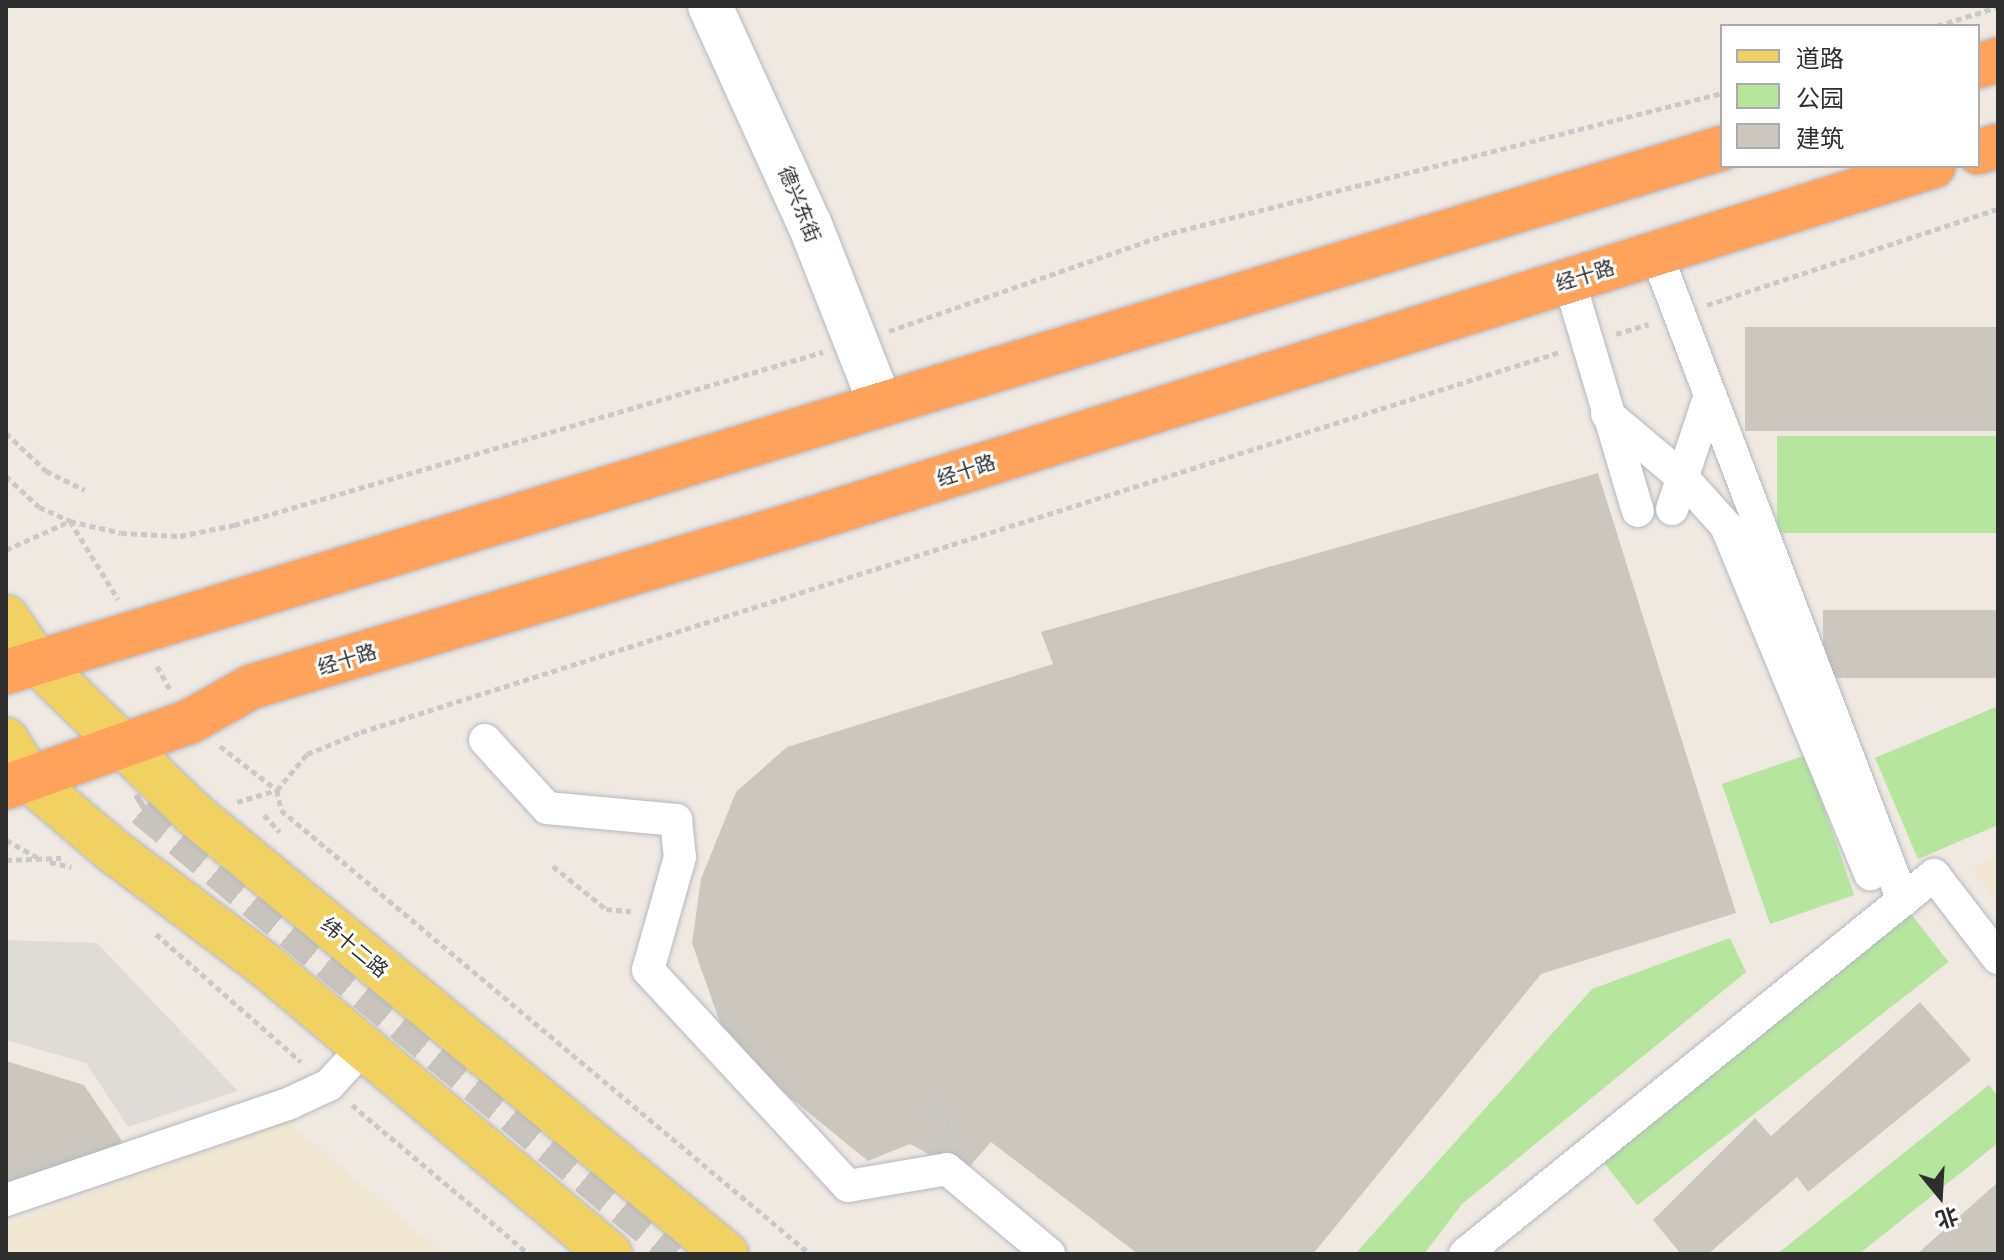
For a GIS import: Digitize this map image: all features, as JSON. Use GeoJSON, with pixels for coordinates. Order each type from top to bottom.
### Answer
{"type":"FeatureCollection","features":[{"type":"Feature","properties":{"kind":"highway"},"geometry":{"type":"LineString","coordinates":[[21,666],[1720,149]]}},
{"type":"Feature","properties":{"kind":"highway","name":"经十路"},"geometry":{"type":"LineString","coordinates":[[19,785],[119,744],[189,722],[251,687],[786,527],[1928,168]]}},
{"type":"Feature","properties":{"kind":"main road","name":"纬十二路"},"geometry":{"type":"LineString","coordinates":[[6,617],[21,666],[119,744],[195,815],[726,1254]]}},
{"type":"Feature","properties":{"kind":"main road"},"geometry":{"type":"LineString","coordinates":[[6,740],[19,785],[100,860],[364,1047],[609,1254]]}},
{"type":"Feature","properties":{"kind":"street","name":"德兴东街"},"geometry":{"type":"LineString","coordinates":[[710,6],[804,211],[881,405]]}},
{"type":"Feature","properties":{"kind":"street"},"geometry":{"type":"LineString","coordinates":[[1656,253],[1891,899]]}},
{"type":"Feature","properties":{"kind":"street"},"geometry":{"type":"LineString","coordinates":[[1569,280],[1638,511]]}},
{"type":"Feature","properties":{"kind":"street"},"geometry":{"type":"LineString","coordinates":[[1672,509],[1710,395]]}},
{"type":"Feature","properties":{"kind":"street"},"geometry":{"type":"LineString","coordinates":[[1607,414],[1683,478],[1726,526],[1891,899]]}},
{"type":"Feature","properties":{"kind":"street"},"geometry":{"type":"LineString","coordinates":[[485,740],[547,808],[676,820],[680,857],[648,970],[848,1186],[947,1169],[1049,1254]]}},
{"type":"Feature","properties":{"kind":"street"},"geometry":{"type":"LineString","coordinates":[[1482,1248],[1891,899],[1934,875],[1998,958]]}},
{"type":"Feature","properties":{"kind":"street"},"geometry":{"type":"LineString","coordinates":[[6,1200],[329,1085],[364,1047]]}},
{"type":"Feature","properties":{"kind":"path"},"geometry":{"type":"LineString","coordinates":[[1943,24],[1998,7]]}},
{"type":"Feature","properties":{"kind":"path"},"geometry":{"type":"LineString","coordinates":[[195,815],[277,790],[307,754],[361,732],[1680,314],[1998,209]]}},
{"type":"Feature","properties":{"kind":"path"},"geometry":{"type":"LineString","coordinates":[[6,433],[46,471],[85,490]]}},
{"type":"Feature","properties":{"kind":"path"},"geometry":{"type":"LineString","coordinates":[[6,476],[39,507],[70,521],[189,722],[277,790],[281,810],[810,1254]]}},
{"type":"Feature","properties":{"kind":"path"},"geometry":{"type":"LineString","coordinates":[[6,840],[43,861],[100,860]]}},
{"type":"Feature","properties":{"kind":"path"},"geometry":{"type":"LineString","coordinates":[[6,860],[100,860]]}},
{"type":"Feature","properties":{"kind":"path"},"geometry":{"type":"LineString","coordinates":[[553,866],[606,909],[664,913]]}},
{"type":"Feature","properties":{"kind":"path"},"geometry":{"type":"LineString","coordinates":[[145,925],[529,1254]]}},
{"type":"Feature","properties":{"kind":"path"},"geometry":{"type":"LineString","coordinates":[[927,1108],[968,1147]]}},
{"type":"Feature","properties":{"kind":"shaded area"},"geometry":{"type":"Polygon","coordinates":[[[1998,856],[1998,902],[1972,869],[1998,856]]]}},
{"type":"Feature","properties":{"kind":"shaded area"},"geometry":{"type":"Polygon","coordinates":[[[6,940],[97,943],[238,1091],[128,1127],[86,1063],[6,1040],[6,940]]]}},
{"type":"Feature","properties":{"kind":"shaded area"},"geometry":{"type":"Polygon","coordinates":[[[287,1121],[443,1254],[6,1254],[6,1225],[287,1121]]]}},
{"type":"Feature","properties":{"kind":"green space"},"geometry":{"type":"Polygon","coordinates":[[[1777,436],[1998,436],[1998,533],[1777,533],[1777,436]]]}},
{"type":"Feature","properties":{"kind":"green space"},"geometry":{"type":"Polygon","coordinates":[[[1998,706],[1998,825],[1918,859],[1875,758],[1998,706]]]}},
{"type":"Feature","properties":{"kind":"green space"},"geometry":{"type":"Polygon","coordinates":[[[1806,755],[1854,895],[1770,924],[1722,784],[1806,755]]]}},
{"type":"Feature","properties":{"kind":"green space"},"geometry":{"type":"Polygon","coordinates":[[[1911,914],[1949,962],[1637,1205],[1600,1157],[1911,914]]]}},
{"type":"Feature","properties":{"kind":"green space"},"geometry":{"type":"Polygon","coordinates":[[[1730,938],[1746,972],[1462,1204],[1424,1254],[1355,1254],[1592,989],[1730,938]]]}},
{"type":"Feature","properties":{"kind":"green space"},"geometry":{"type":"Polygon","coordinates":[[[1989,1085],[1998,1097],[1998,1143],[1859,1254],[1777,1254],[1989,1085]]]}},
{"type":"Feature","properties":{"kind":"building"},"geometry":{"type":"Polygon","coordinates":[[[1745,327],[1998,327],[1998,431],[1745,431],[1745,327]]]}},
{"type":"Feature","properties":{"kind":"building"},"geometry":{"type":"Polygon","coordinates":[[[1598,473],[1736,913],[1541,974],[1313,1254],[1138,1254],[991,1142],[964,1173],[910,1144],[868,1161],[729,1048],[692,943],[701,879],[736,792],[787,747],[1053,664],[1041,632],[1598,473]]]}},
{"type":"Feature","properties":{"kind":"building"},"geometry":{"type":"Polygon","coordinates":[[[1823,610],[1998,610],[1998,678],[1823,678],[1823,610]]]}},
{"type":"Feature","properties":{"kind":"building"},"geometry":{"type":"Polygon","coordinates":[[[1920,1002],[1971,1060],[1808,1192],[1797,1177],[1708,1254],[1681,1254],[1653,1220],[1755,1118],[1771,1136],[1920,1002]]]}},
{"type":"Feature","properties":{"kind":"building"},"geometry":{"type":"Polygon","coordinates":[[[6,1061],[84,1085],[124,1144],[6,1190],[6,1061]]]}},
{"type":"Feature","properties":{"kind":"building"},"geometry":{"type":"Polygon","coordinates":[[[1998,1182],[1998,1254],[1917,1254],[1998,1182]]]}},
{"type":"Feature","properties":{"kind":"tunnel"},"geometry":{"type":"LineString","coordinates":[[147,807],[142,810],[676,1254]]}}]}
